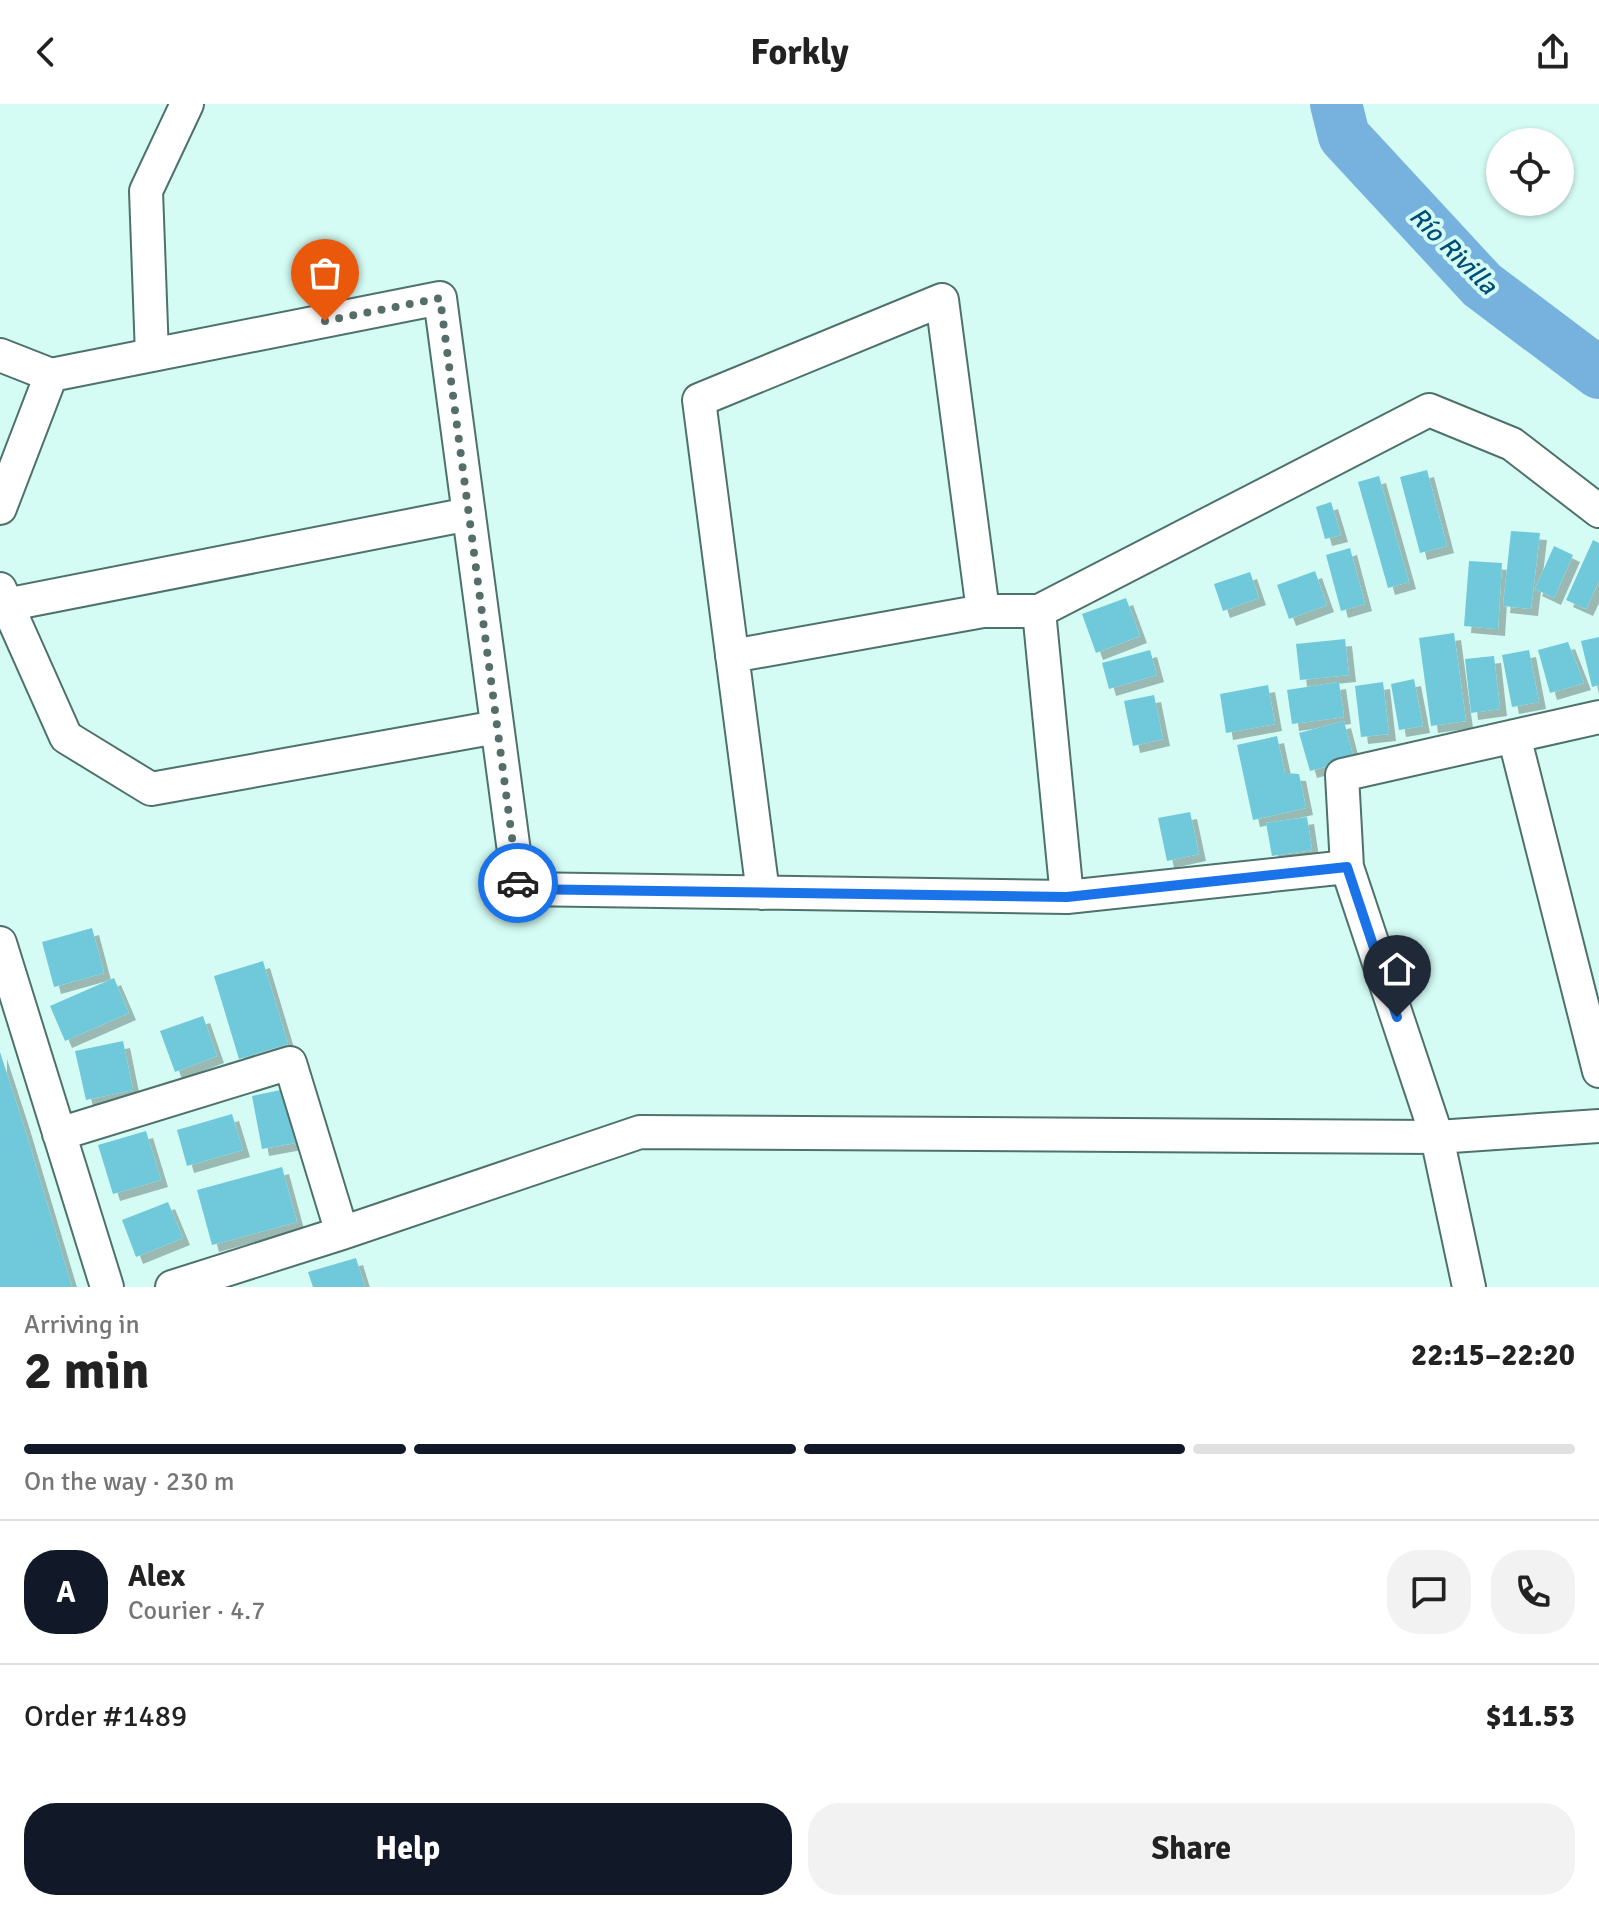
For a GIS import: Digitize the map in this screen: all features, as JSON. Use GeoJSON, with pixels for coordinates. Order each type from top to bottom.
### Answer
{"type":"FeatureCollection","features":[{"type":"Feature","properties":{"kind":"street"},"geometry":{"type":"LineString","coordinates":[[152,355],[146,191],[187,104]]}},
{"type":"Feature","properties":{"kind":"street"},"geometry":{"type":"LineString","coordinates":[[0,355],[51,375],[440,298],[519,889],[1067,897],[1347,867]]}},
{"type":"Feature","properties":{"kind":"street"},"geometry":{"type":"LineString","coordinates":[[763,893],[699,400],[942,300],[983,611]]}},
{"type":"Feature","properties":{"kind":"street"},"geometry":{"type":"LineString","coordinates":[[0,508],[51,375]]}},
{"type":"Feature","properties":{"kind":"street"},"geometry":{"type":"LineString","coordinates":[[732,656],[983,611],[1039,611],[1429,410],[1512,444],[1599,511]]}},
{"type":"Feature","properties":{"kind":"street"},"geometry":{"type":"LineString","coordinates":[[469,514],[2,600],[66,737],[151,789],[497,727]]}},
{"type":"Feature","properties":{"kind":"street"},"geometry":{"type":"LineString","coordinates":[[1039,611],[1067,897]]}},
{"type":"Feature","properties":{"kind":"street"},"geometry":{"type":"LineString","coordinates":[[1469,1287],[1437,1137],[1347,867],[1342,775],[1599,717]]}},
{"type":"Feature","properties":{"kind":"street"},"geometry":{"type":"LineString","coordinates":[[1514,736],[1599,1071]]}},
{"type":"Feature","properties":{"kind":"street"},"geometry":{"type":"LineString","coordinates":[[0,943],[107,1287]]}},
{"type":"Feature","properties":{"kind":"street"},"geometry":{"type":"LineString","coordinates":[[59,1134],[290,1063],[342,1233]]}},
{"type":"Feature","properties":{"kind":"street"},"geometry":{"type":"LineString","coordinates":[[172,1287],[640,1132],[1437,1137],[1599,1126]]}},
{"type":"Feature","properties":{"kind":"building"},"geometry":{"type":"Polygon","coordinates":[[[1427,470],[1447,546],[1420,553],[1400,477],[1427,470]]]}},
{"type":"Feature","properties":{"kind":"building"},"geometry":{"type":"Polygon","coordinates":[[[1379,476],[1409,582],[1388,588],[1358,482],[1379,476]]]}},
{"type":"Feature","properties":{"kind":"building"},"geometry":{"type":"Polygon","coordinates":[[[1331,502],[1341,535],[1325,539],[1316,507],[1331,502]]]}},
{"type":"Feature","properties":{"kind":"building"},"geometry":{"type":"Polygon","coordinates":[[[1511,531],[1540,533],[1531,609],[1503,606],[1511,531]]]}},
{"type":"Feature","properties":{"kind":"building"},"geometry":{"type":"Polygon","coordinates":[[[1593,540],[1599,543],[1599,581],[1586,609],[1566,600],[1593,540]]]}},
{"type":"Feature","properties":{"kind":"building"},"geometry":{"type":"Polygon","coordinates":[[[1554,546],[1573,555],[1554,598],[1535,589],[1554,546]]]}},
{"type":"Feature","properties":{"kind":"building"},"geometry":{"type":"Polygon","coordinates":[[[1350,548],[1365,604],[1341,611],[1326,555],[1350,548]]]}},
{"type":"Feature","properties":{"kind":"building"},"geometry":{"type":"Polygon","coordinates":[[[1469,561],[1502,563],[1498,629],[1464,626],[1469,561]]]}},
{"type":"Feature","properties":{"kind":"building"},"geometry":{"type":"Polygon","coordinates":[[[1315,571],[1327,605],[1289,619],[1277,585],[1315,571]]]}},
{"type":"Feature","properties":{"kind":"building"},"geometry":{"type":"Polygon","coordinates":[[[1250,572],[1259,598],[1223,611],[1214,584],[1250,572]]]}},
{"type":"Feature","properties":{"kind":"building"},"geometry":{"type":"Polygon","coordinates":[[[1126,598],[1140,636],[1096,653],[1082,614],[1126,598]]]}},
{"type":"Feature","properties":{"kind":"building"},"geometry":{"type":"Polygon","coordinates":[[[1454,633],[1466,721],[1431,726],[1419,638],[1454,633]]]}},
{"type":"Feature","properties":{"kind":"building"},"geometry":{"type":"Polygon","coordinates":[[[1599,637],[1599,685],[1592,687],[1581,641],[1599,637]]]}},
{"type":"Feature","properties":{"kind":"building"},"geometry":{"type":"Polygon","coordinates":[[[1345,639],[1349,675],[1300,680],[1296,644],[1345,639]]]}},
{"type":"Feature","properties":{"kind":"building"},"geometry":{"type":"Polygon","coordinates":[[[1568,642],[1584,683],[1550,693],[1538,650],[1568,642]]]}},
{"type":"Feature","properties":{"kind":"building"},"geometry":{"type":"Polygon","coordinates":[[[1150,650],[1157,675],[1109,689],[1102,663],[1150,650]]]}},
{"type":"Feature","properties":{"kind":"building"},"geometry":{"type":"Polygon","coordinates":[[[1529,650],[1539,702],[1512,707],[1502,655],[1529,650]]]}},
{"type":"Feature","properties":{"kind":"building"},"geometry":{"type":"Polygon","coordinates":[[[1494,656],[1500,709],[1471,713],[1465,659],[1494,656]]]}},
{"type":"Feature","properties":{"kind":"building"},"geometry":{"type":"Polygon","coordinates":[[[1414,679],[1423,726],[1399,730],[1391,684],[1414,679]]]}},
{"type":"Feature","properties":{"kind":"building"},"geometry":{"type":"Polygon","coordinates":[[[1339,682],[1344,717],[1292,724],[1287,690],[1339,682]]]}},
{"type":"Feature","properties":{"kind":"building"},"geometry":{"type":"Polygon","coordinates":[[[1383,682],[1389,734],[1361,737],[1355,686],[1383,682]]]}},
{"type":"Feature","properties":{"kind":"building"},"geometry":{"type":"Polygon","coordinates":[[[1268,685],[1275,724],[1226,733],[1220,694],[1268,685]]]}},
{"type":"Feature","properties":{"kind":"building"},"geometry":{"type":"Polygon","coordinates":[[[1154,695],[1163,739],[1133,746],[1124,701],[1154,695]]]}},
{"type":"Feature","properties":{"kind":"building"},"geometry":{"type":"Polygon","coordinates":[[[1344,721],[1354,759],[1310,771],[1299,733],[1344,721]]]}},
{"type":"Feature","properties":{"kind":"building"},"geometry":{"type":"Polygon","coordinates":[[[1277,736],[1285,773],[1299,774],[1306,808],[1253,820],[1237,745],[1277,736]]]}},
{"type":"Feature","properties":{"kind":"building"},"geometry":{"type":"Polygon","coordinates":[[[1190,812],[1199,854],[1167,861],[1158,818],[1190,812]]]}},
{"type":"Feature","properties":{"kind":"building"},"geometry":{"type":"Polygon","coordinates":[[[1307,817],[1312,850],[1272,856],[1266,823],[1307,817]]]}},
{"type":"Feature","properties":{"kind":"building"},"geometry":{"type":"Polygon","coordinates":[[[92,928],[104,973],[54,987],[42,942],[92,928]]]}},
{"type":"Feature","properties":{"kind":"building"},"geometry":{"type":"Polygon","coordinates":[[[263,961],[288,1044],[239,1059],[214,976],[263,961]]]}},
{"type":"Feature","properties":{"kind":"building"},"geometry":{"type":"Polygon","coordinates":[[[114,978],[129,1013],[65,1041],[50,1006],[114,978]]]}},
{"type":"Feature","properties":{"kind":"building"},"geometry":{"type":"Polygon","coordinates":[[[203,1016],[217,1056],[175,1072],[160,1031],[203,1016]]]}},
{"type":"Feature","properties":{"kind":"building"},"geometry":{"type":"Polygon","coordinates":[[[123,1041],[133,1090],[86,1100],[75,1051],[123,1041]]]}},
{"type":"Feature","properties":{"kind":"building"},"geometry":{"type":"Polygon","coordinates":[[[0,1052],[23,1123],[72,1287],[0,1287],[0,1052]]]}},
{"type":"Feature","properties":{"kind":"building"},"geometry":{"type":"Polygon","coordinates":[[[285,1089],[295,1143],[262,1149],[252,1096],[285,1089]]]}},
{"type":"Feature","properties":{"kind":"building"},"geometry":{"type":"Polygon","coordinates":[[[232,1114],[243,1150],[187,1166],[177,1130],[232,1114]]]}},
{"type":"Feature","properties":{"kind":"building"},"geometry":{"type":"Polygon","coordinates":[[[146,1131],[161,1180],[113,1194],[98,1145],[146,1131]]]}},
{"type":"Feature","properties":{"kind":"building"},"geometry":{"type":"Polygon","coordinates":[[[282,1167],[297,1222],[212,1245],[197,1190],[282,1167]]]}},
{"type":"Feature","properties":{"kind":"building"},"geometry":{"type":"Polygon","coordinates":[[[168,1202],[183,1238],[136,1257],[122,1220],[168,1202]]]}},
{"type":"Feature","properties":{"kind":"building"},"geometry":{"type":"Polygon","coordinates":[[[356,1258],[365,1287],[313,1287],[308,1272],[356,1258]]]}},
{"type":"Feature","properties":{"kind":"waterway","name":"Río Rivilla"},"geometry":{"type":"LineString","coordinates":[[1336,104],[1344,136],[1482,285],[1599,373]]}},
{"type":"Feature","properties":{"kind":"way so far"},"geometry":{"type":"LineString","coordinates":[[325,321],[440,298],[518,883]]}},
{"type":"Feature","properties":{"kind":"route"},"geometry":{"type":"LineString","coordinates":[[518,883],[519,889],[1067,897],[1347,867],[1397,1017]]}}]}
